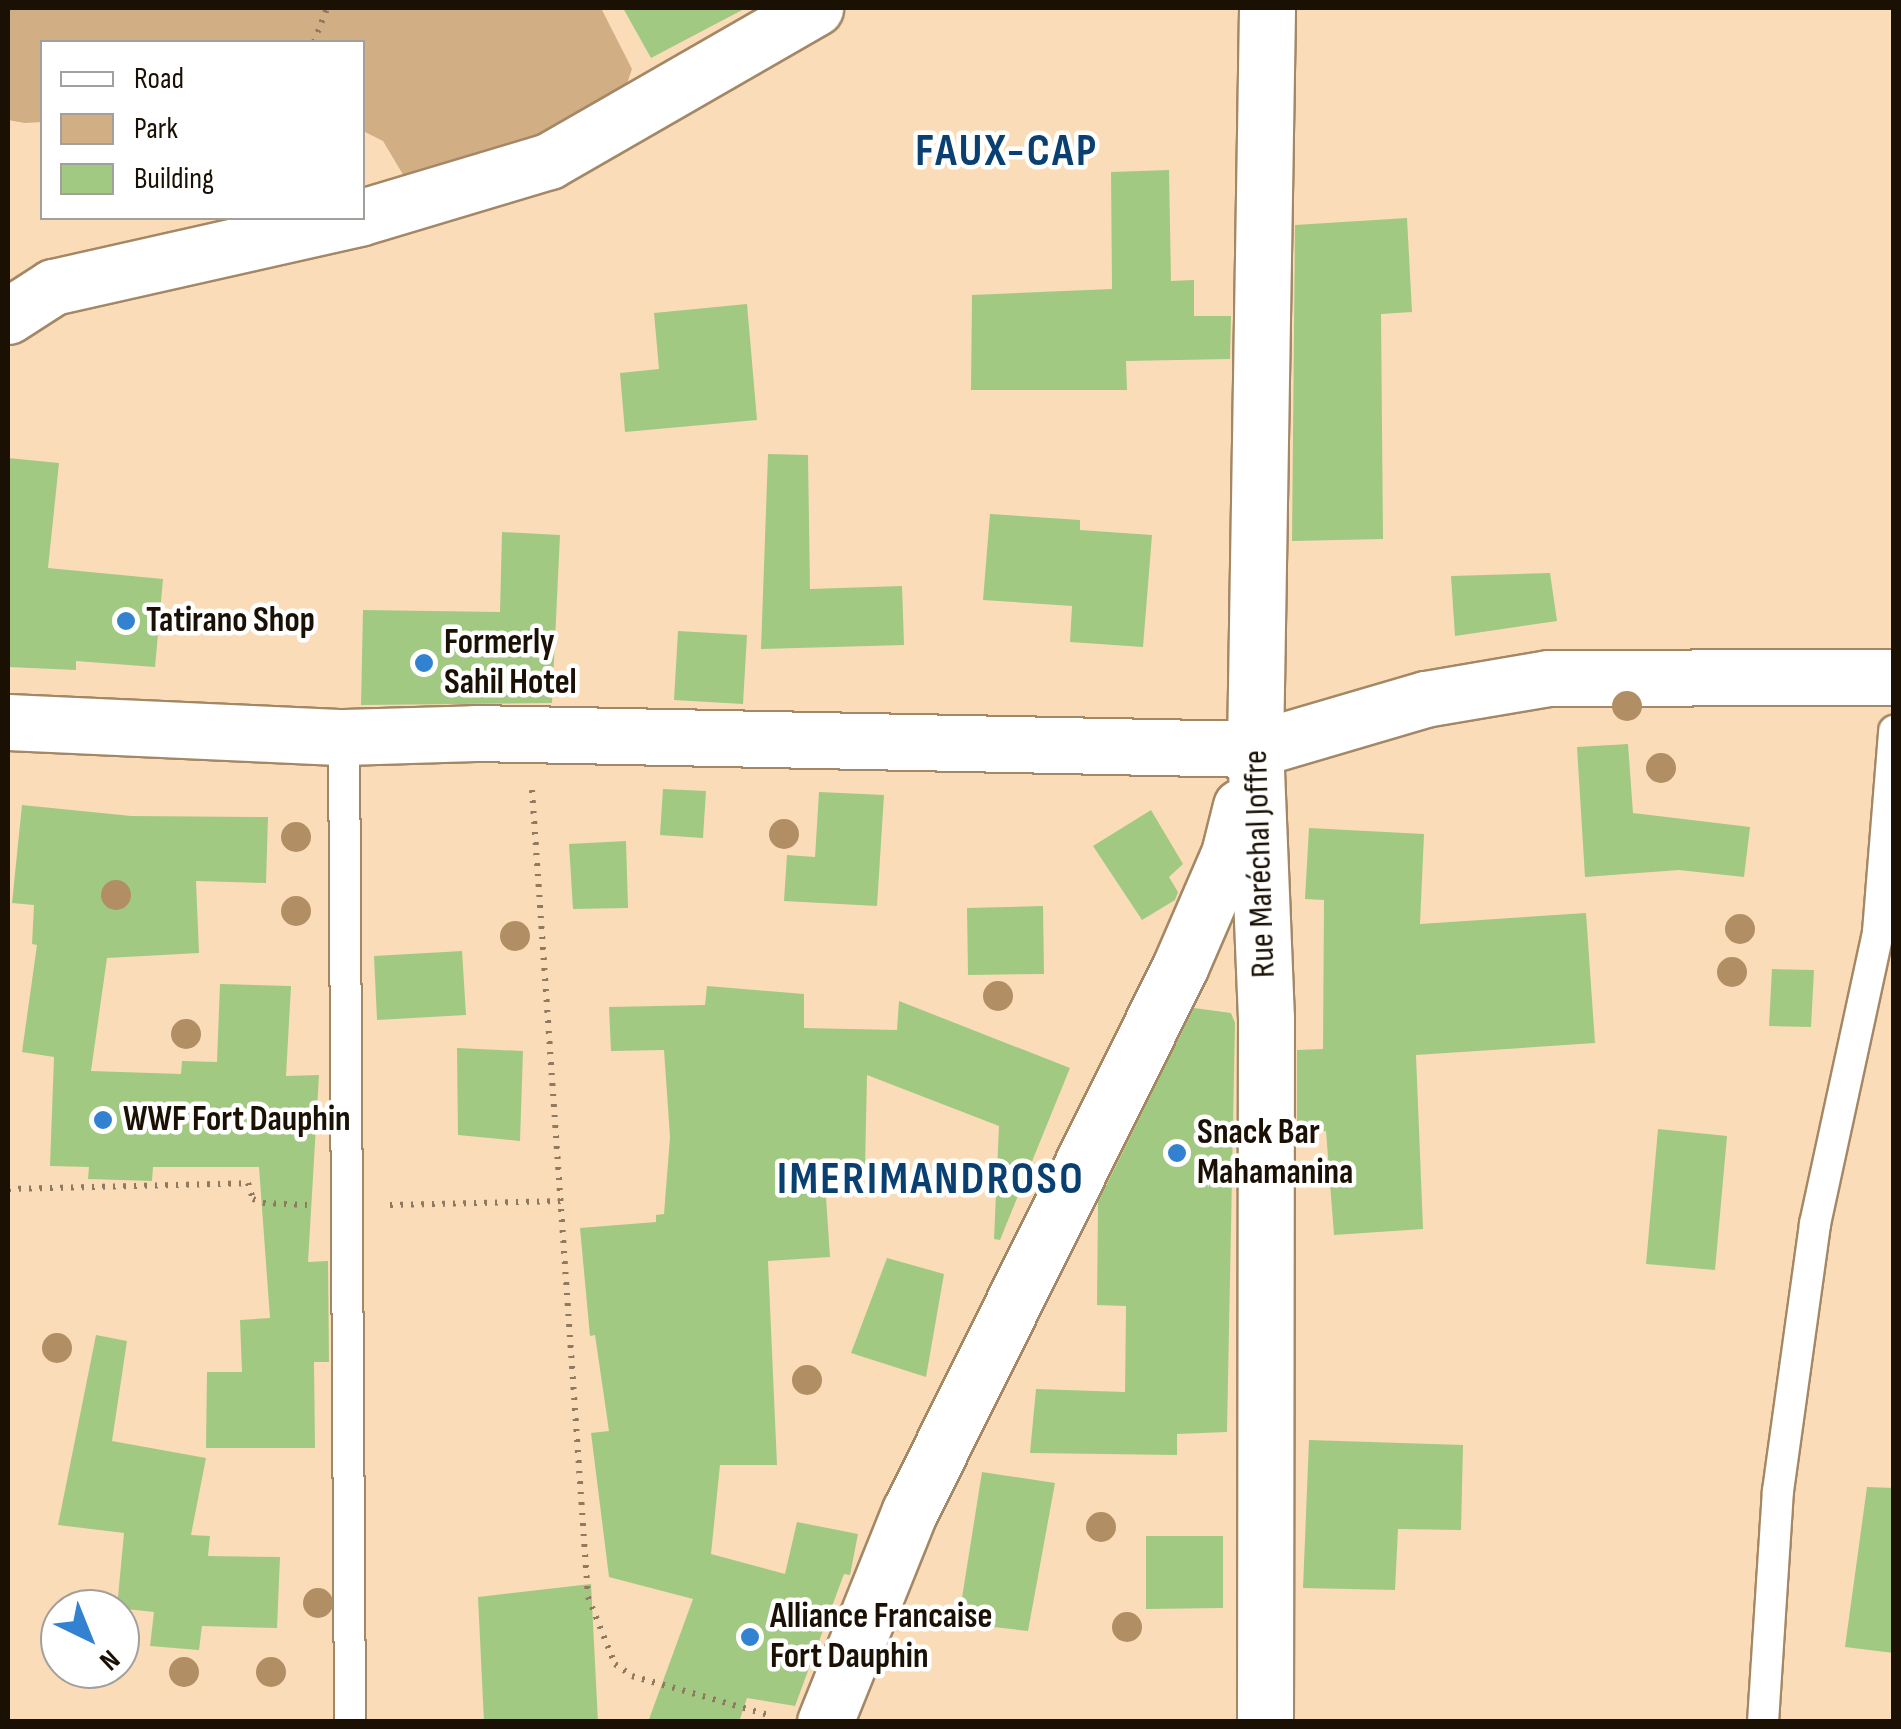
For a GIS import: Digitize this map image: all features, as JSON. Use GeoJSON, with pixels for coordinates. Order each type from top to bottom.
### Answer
{"type":"FeatureCollection","features":[{"type":"Feature","properties":{"kind":"street"},"geometry":{"type":"LineString","coordinates":[[365,215],[549,160],[815,8]]}},
{"type":"Feature","properties":{"kind":"street","name":"Rue Maréchal Joffre"},"geometry":{"type":"LineString","coordinates":[[1266,1722],[1266,1019],[1255,749],[1267,8]]}},
{"type":"Feature","properties":{"kind":"street"},"geometry":{"type":"LineString","coordinates":[[8,316],[72,282],[347,220]]}},
{"type":"Feature","properties":{"kind":"street"},"geometry":{"type":"LineString","coordinates":[[8,722],[344,738],[528,734],[1255,749],[1425,700],[1549,678],[1894,677]]}},
{"type":"Feature","properties":{"kind":"street"},"geometry":{"type":"LineString","coordinates":[[825,1722],[910,1511],[1206,910],[1229,854],[1255,749]]}},
{"type":"Feature","properties":{"kind":"lane"},"geometry":{"type":"LineString","coordinates":[[1762,1722],[1780,1472],[1815,1224],[1878,932],[1894,731]]}},
{"type":"Feature","properties":{"kind":"lane"},"geometry":{"type":"LineString","coordinates":[[344,738],[350,1722]]}},
{"type":"Feature","properties":{"kind":"path"},"geometry":{"type":"LineString","coordinates":[[315,40],[327,8]]}},
{"type":"Feature","properties":{"kind":"path"},"geometry":{"type":"LineString","coordinates":[[528,734],[564,1200],[588,1597],[615,1664],[632,1676],[790,1722]]}},
{"type":"Feature","properties":{"kind":"path"},"geometry":{"type":"LineString","coordinates":[[8,1188],[248,1183],[253,1199],[263,1203],[347,1206],[564,1200]]}},
{"type":"Feature","properties":{"kind":"green space"},"geometry":{"type":"Polygon","coordinates":[[[8,8],[601,8],[632,69],[624,92],[543,144],[408,183],[383,141],[365,132],[365,40],[40,40],[40,122],[8,120],[8,8]]]}},
{"type":"Feature","properties":{"kind":"building"},"geometry":{"type":"Polygon","coordinates":[[[623,8],[746,8],[651,58],[623,8]]]}},
{"type":"Feature","properties":{"kind":"building"},"geometry":{"type":"Polygon","coordinates":[[[1169,170],[1171,281],[1194,280],[1194,316],[1231,316],[1230,359],[1126,361],[1127,390],[971,390],[972,295],[1112,289],[1111,172],[1169,170]]]}},
{"type":"Feature","properties":{"kind":"building"},"geometry":{"type":"Polygon","coordinates":[[[1407,218],[1412,312],[1381,314],[1383,539],[1292,541],[1295,225],[1407,218]]]}},
{"type":"Feature","properties":{"kind":"building"},"geometry":{"type":"Polygon","coordinates":[[[747,304],[757,420],[625,432],[620,373],[659,369],[654,313],[747,304]]]}},
{"type":"Feature","properties":{"kind":"building"},"geometry":{"type":"Polygon","coordinates":[[[768,454],[808,455],[810,589],[902,586],[904,645],[761,649],[768,454]]]}},
{"type":"Feature","properties":{"kind":"building"},"geometry":{"type":"Polygon","coordinates":[[[8,458],[59,463],[48,568],[163,579],[155,667],[76,661],[76,670],[8,667],[8,458]]]}},
{"type":"Feature","properties":{"kind":"building"},"geometry":{"type":"Polygon","coordinates":[[[990,514],[1080,520],[1080,530],[1152,535],[1143,647],[1070,642],[1072,606],[983,600],[990,514]]]}},
{"type":"Feature","properties":{"kind":"building"},"geometry":{"type":"Polygon","coordinates":[[[502,532],[560,535],[552,703],[361,705],[363,610],[500,612],[502,532]]]}},
{"type":"Feature","properties":{"kind":"building"},"geometry":{"type":"Polygon","coordinates":[[[1550,573],[1557,621],[1455,636],[1451,576],[1550,573]]]}},
{"type":"Feature","properties":{"kind":"building"},"geometry":{"type":"Polygon","coordinates":[[[678,631],[747,635],[743,704],[674,700],[678,631]]]}},
{"type":"Feature","properties":{"kind":"building"},"geometry":{"type":"Polygon","coordinates":[[[1628,744],[1633,813],[1750,827],[1744,877],[1679,870],[1585,877],[1577,747],[1628,744]]]}},
{"type":"Feature","properties":{"kind":"building"},"geometry":{"type":"Polygon","coordinates":[[[663,789],[706,791],[703,838],[660,835],[663,789]]]}},
{"type":"Feature","properties":{"kind":"building"},"geometry":{"type":"Polygon","coordinates":[[[819,792],[884,795],[877,906],[784,901],[787,855],[815,857],[819,792]]]}},
{"type":"Feature","properties":{"kind":"building"},"geometry":{"type":"Polygon","coordinates":[[[22,805],[131,816],[268,817],[266,883],[196,881],[199,953],[107,958],[91,1071],[181,1074],[182,1061],[217,1062],[220,984],[291,986],[286,1076],[319,1075],[308,1262],[328,1261],[329,1362],[314,1362],[315,1448],[206,1448],[207,1372],[242,1372],[240,1320],[270,1318],[259,1167],[153,1167],[152,1181],[88,1179],[89,1167],[50,1166],[54,1057],[22,1052],[37,945],[32,944],[34,905],[12,903],[22,805]]]}},
{"type":"Feature","properties":{"kind":"building"},"geometry":{"type":"Polygon","coordinates":[[[1151,810],[1183,864],[1169,877],[1178,892],[1175,900],[1142,920],[1093,846],[1151,810]]]}},
{"type":"Feature","properties":{"kind":"building"},"geometry":{"type":"Polygon","coordinates":[[[1309,828],[1424,834],[1420,924],[1586,913],[1595,1043],[1416,1055],[1423,1229],[1334,1235],[1326,1131],[1297,1132],[1297,1050],[1323,1049],[1324,900],[1305,899],[1309,828]]]}},
{"type":"Feature","properties":{"kind":"building"},"geometry":{"type":"Polygon","coordinates":[[[626,841],[628,908],[573,909],[569,844],[626,841]]]}},
{"type":"Feature","properties":{"kind":"building"},"geometry":{"type":"Polygon","coordinates":[[[1043,906],[1044,974],[968,975],[967,908],[1043,906]]]}},
{"type":"Feature","properties":{"kind":"building"},"geometry":{"type":"Polygon","coordinates":[[[462,951],[466,1015],[377,1020],[374,956],[462,951]]]}},
{"type":"Feature","properties":{"kind":"building"},"geometry":{"type":"Polygon","coordinates":[[[1772,969],[1814,970],[1811,1027],[1769,1026],[1772,969]]]}},
{"type":"Feature","properties":{"kind":"building"},"geometry":{"type":"Polygon","coordinates":[[[707,986],[804,994],[804,1028],[897,1030],[899,1001],[1070,1068],[1000,1240],[994,1239],[999,1126],[867,1075],[865,1168],[824,1167],[830,1257],[768,1261],[777,1465],[720,1465],[711,1554],[785,1574],[797,1522],[858,1534],[850,1575],[844,1574],[795,1706],[747,1698],[739,1722],[648,1722],[693,1599],[609,1577],[591,1433],[609,1431],[595,1335],[590,1336],[580,1228],[656,1222],[656,1215],[664,1214],[670,1137],[664,1050],[611,1051],[609,1007],[705,1005],[707,986]]]}},
{"type":"Feature","properties":{"kind":"building","name":"Snack Bar Mahamanina"},"geometry":{"type":"Polygon","coordinates":[[[1194,1008],[1231,1013],[1235,1023],[1227,1432],[1177,1434],[1177,1455],[1030,1453],[1036,1389],[1125,1392],[1126,1306],[1097,1305],[1098,1202],[1194,1008]]]}},
{"type":"Feature","properties":{"kind":"building"},"geometry":{"type":"Polygon","coordinates":[[[457,1048],[523,1051],[520,1141],[458,1135],[457,1048]]]}},
{"type":"Feature","properties":{"kind":"building"},"geometry":{"type":"Polygon","coordinates":[[[1658,1129],[1727,1136],[1715,1270],[1646,1264],[1658,1129]]]}},
{"type":"Feature","properties":{"kind":"building"},"geometry":{"type":"Polygon","coordinates":[[[887,1258],[944,1274],[926,1377],[851,1353],[887,1258]]]}},
{"type":"Feature","properties":{"kind":"building"},"geometry":{"type":"Polygon","coordinates":[[[96,1335],[127,1341],[112,1441],[206,1458],[191,1535],[210,1536],[208,1556],[280,1557],[277,1628],[202,1626],[199,1650],[150,1646],[154,1612],[140,1610],[140,1589],[119,1589],[124,1533],[58,1525],[96,1335]]]}},
{"type":"Feature","properties":{"kind":"building"},"geometry":{"type":"Polygon","coordinates":[[[1309,1440],[1463,1445],[1461,1530],[1398,1529],[1395,1590],[1303,1588],[1309,1440]]]}},
{"type":"Feature","properties":{"kind":"building"},"geometry":{"type":"Polygon","coordinates":[[[982,1472],[1055,1483],[1028,1631],[958,1623],[982,1472]]]}},
{"type":"Feature","properties":{"kind":"building"},"geometry":{"type":"Polygon","coordinates":[[[1867,1487],[1894,1488],[1894,1653],[1845,1647],[1867,1487]]]}},
{"type":"Feature","properties":{"kind":"building"},"geometry":{"type":"Polygon","coordinates":[[[1146,1536],[1223,1536],[1223,1608],[1146,1609],[1146,1536]]]}},
{"type":"Feature","properties":{"kind":"building"},"geometry":{"type":"Polygon","coordinates":[[[591,1584],[598,1722],[484,1722],[478,1597],[591,1584]]]}},
{"type":"Feature","properties":{"kind":"place","name":"Tatirano Shop"},"geometry":{"type":"Point","coordinates":[126,621]}},
{"type":"Feature","properties":{"kind":"place","name":"Formerly Sahil Hotel"},"geometry":{"type":"Point","coordinates":[424,663]}},
{"type":"Feature","properties":{"kind":"place","name":"WWF Fort Dauphin"},"geometry":{"type":"Point","coordinates":[103,1120]}},
{"type":"Feature","properties":{"kind":"place","name":"Snack Bar Mahamanina"},"geometry":{"type":"Point","coordinates":[1177,1153]}},
{"type":"Feature","properties":{"kind":"place","name":"Alliance Francaise Fort Dauphin"},"geometry":{"type":"Point","coordinates":[750,1637]}},
{"type":"Feature","properties":{"kind":"district","name":"FAUX-CAP"},"geometry":{"type":"Point","coordinates":[1007,152]}},
{"type":"Feature","properties":{"kind":"district","name":"IMERIMANDROSO"},"geometry":{"type":"Point","coordinates":[931,1180]}}]}
